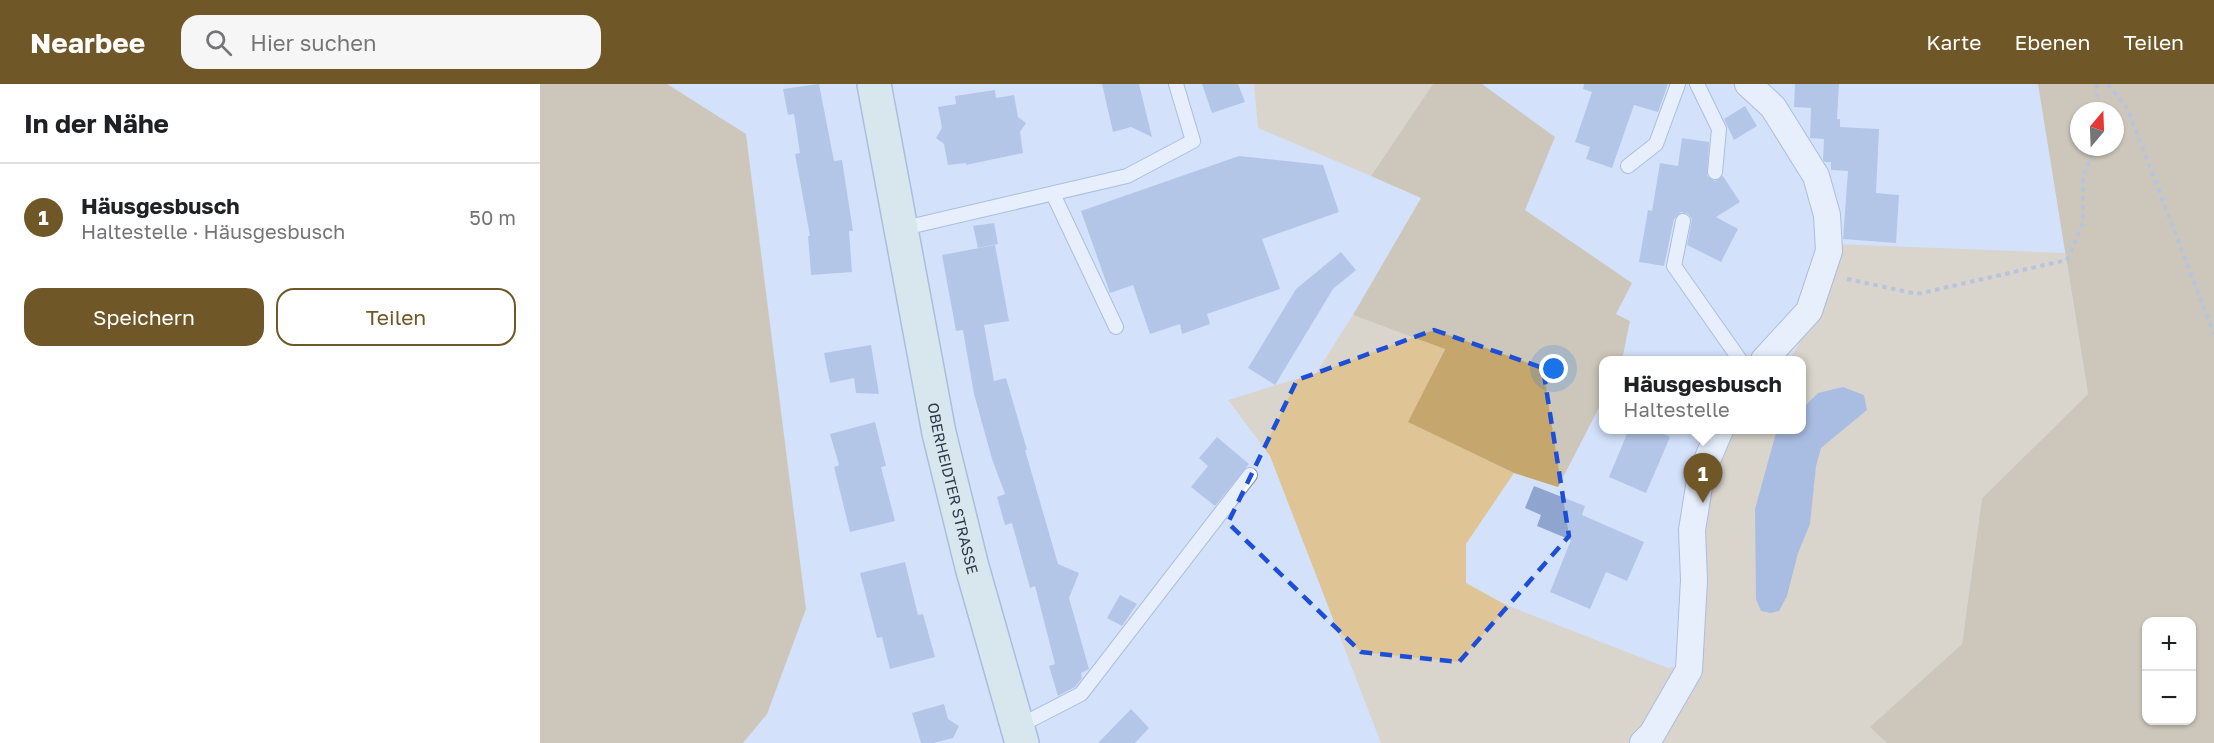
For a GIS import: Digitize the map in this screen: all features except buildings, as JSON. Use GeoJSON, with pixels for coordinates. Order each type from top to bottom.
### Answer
{"type":"FeatureCollection","features":[{"type":"Feature","properties":{"kind":"street","name":"OBERHEIDTER STRASSE"},"geometry":{"type":"LineString","coordinates":[[874,84],[939,433],[972,567],[1020,735]]}},
{"type":"Feature","properties":{"kind":"street"},"geometry":{"type":"LineString","coordinates":[[1748,84],[1773,107],[1816,176],[1827,215],[1829,251],[1809,311],[1768,356]]}},
{"type":"Feature","properties":{"kind":"street"},"geometry":{"type":"LineString","coordinates":[[1643,743],[1652,734],[1689,670],[1694,579],[1692,530],[1701,474],[1718,434]]}},
{"type":"Feature","properties":{"kind":"lane"},"geometry":{"type":"LineString","coordinates":[[900,229],[1127,176],[1193,141],[1176,84]]}},
{"type":"Feature","properties":{"kind":"lane"},"geometry":{"type":"LineString","coordinates":[[1628,166],[1656,144],[1678,84]]}},
{"type":"Feature","properties":{"kind":"lane"},"geometry":{"type":"LineString","coordinates":[[1697,84],[1719,129],[1715,172]]}},
{"type":"Feature","properties":{"kind":"lane"},"geometry":{"type":"LineString","coordinates":[[1053,194],[1116,327]]}},
{"type":"Feature","properties":{"kind":"lane"},"geometry":{"type":"LineString","coordinates":[[1683,221],[1674,266],[1737,356]]}},
{"type":"Feature","properties":{"kind":"lane"},"geometry":{"type":"LineString","coordinates":[[1020,735],[1081,694],[1250,475]]}},
{"type":"Feature","properties":{"kind":"path"},"geometry":{"type":"LineString","coordinates":[[2097,84],[2097,102]]}},
{"type":"Feature","properties":{"kind":"path"},"geometry":{"type":"LineString","coordinates":[[2108,84],[2128,110],[2214,334]]}},
{"type":"Feature","properties":{"kind":"path"},"geometry":{"type":"LineString","coordinates":[[1823,274],[1917,294],[2067,260],[2083,223],[2083,176],[2092,156]]}},
{"type":"Feature","properties":{"kind":"highlighted area"},"geometry":{"type":"Polygon","coordinates":[[[1434,330],[1543,368],[1569,536],[1459,662],[1361,652],[1228,523],[1297,380],[1434,330]]]}},
{"type":"Feature","properties":{"kind":"shaded area"},"geometry":{"type":"Polygon","coordinates":[[[540,84],[667,84],[746,134],[806,609],[767,714],[743,743],[540,743],[540,84]]]}},
{"type":"Feature","properties":{"kind":"shaded area"},"geometry":{"type":"Polygon","coordinates":[[[1254,84],[1433,84],[1371,176],[1258,128],[1254,84]]]}},
{"type":"Feature","properties":{"kind":"shaded area"},"geometry":{"type":"Polygon","coordinates":[[[1433,84],[1482,84],[1555,137],[1525,210],[1632,283],[1616,314],[1630,321],[1623,356],[1599,356],[1599,408],[1558,487],[1514,473],[1408,422],[1445,349],[1353,315],[1421,198],[1371,176],[1433,84]]]}},
{"type":"Feature","properties":{"kind":"shaded area"},"geometry":{"type":"Polygon","coordinates":[[[2038,84],[2214,84],[2214,743],[1887,743],[1870,727],[1962,644],[1982,498],[2088,394],[2038,84]]]}},
{"type":"Feature","properties":{"kind":"shaded area"},"geometry":{"type":"Polygon","coordinates":[[[1836,244],[2065,253],[2088,394],[1982,498],[1962,644],[1871,727],[1887,743],[1381,743],[1270,456],[1228,400],[1316,373],[1353,315],[1445,348],[1409,422],[1514,473],[1466,544],[1466,583],[1506,605],[1668,668],[1680,666],[1720,434],[1806,434],[1806,356],[1792,356],[1830,285],[1836,244]]]}},
{"type":"Feature","properties":{"kind":"water"},"geometry":{"type":"Polygon","coordinates":[[[1843,387],[1864,395],[1867,410],[1821,448],[1816,466],[1810,524],[1798,553],[1787,596],[1779,611],[1771,613],[1761,611],[1756,599],[1755,509],[1776,434],[1806,434],[1806,405],[1818,393],[1843,387]]]}},
{"type":"Feature","properties":{"kind":"place","name":"Häusgesbusch"},"geometry":{"type":"Point","coordinates":[1703,503]}}]}
